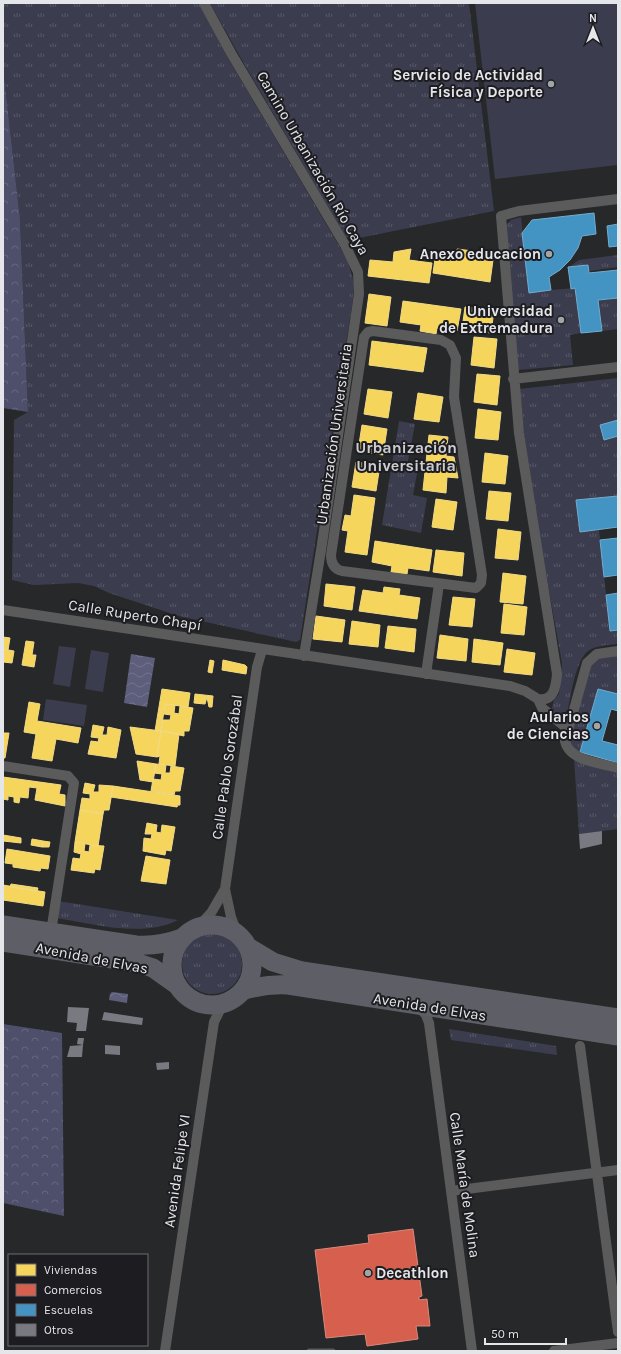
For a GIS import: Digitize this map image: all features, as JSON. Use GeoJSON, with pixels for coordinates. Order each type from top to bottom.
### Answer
{"type":"FeatureCollection","features":[{"type":"Feature","properties":{"kind":"highway","name":"Avenida de Elvas"},"geometry":{"type":"LineString","coordinates":[[3,925],[151,946],[169,943],[190,933]]}},
{"type":"Feature","properties":{"kind":"highway"},"geometry":{"type":"LineString","coordinates":[[217,925],[233,931],[243,941],[251,959],[250,974],[235,996],[216,1004],[203,1004],[189,998],[177,985],[172,971],[172,961],[176,947],[190,933],[217,925]]}},
{"type":"Feature","properties":{"kind":"highway","name":"Avenida de Elvas"},"geometry":{"type":"LineString","coordinates":[[243,941],[272,962],[302,971],[618,1018]]}},
{"type":"Feature","properties":{"kind":"highway","name":"Avenida de Elvas"},"geometry":{"type":"LineString","coordinates":[[3,942],[138,964],[153,968],[177,985]]}},
{"type":"Feature","properties":{"kind":"highway","name":"Avenida de Elvas"},"geometry":{"type":"LineString","coordinates":[[235,996],[260,986],[277,984],[618,1036]]}},
{"type":"Feature","properties":{"kind":"street","name":"Camino Urbanización Río Caya"},"geometry":{"type":"LineString","coordinates":[[204,3],[231,53],[345,245],[358,272],[359,294],[304,656]]}},
{"type":"Feature","properties":{"kind":"street"},"geometry":{"type":"LineString","coordinates":[[262,650],[510,686],[525,691],[538,699],[547,699],[554,693],[557,674],[519,433],[513,379],[500,216],[520,211],[618,199]]}},
{"type":"Feature","properties":{"kind":"street","name":"Urbanización Universitaria"},"geometry":{"type":"LineString","coordinates":[[370,331],[441,340],[450,345],[456,354],[454,396],[482,580],[478,587],[474,589],[439,584],[342,571],[337,569],[332,563],[332,548],[364,338],[370,331]]}},
{"type":"Feature","properties":{"kind":"street"},"geometry":{"type":"LineString","coordinates":[[513,379],[618,367]]}},
{"type":"Feature","properties":{"kind":"street"},"geometry":{"type":"LineString","coordinates":[[426,674],[439,584]]}},
{"type":"Feature","properties":{"kind":"street","name":"Calle Ruperto Chapí"},"geometry":{"type":"LineString","coordinates":[[3,610],[262,650]]}},
{"type":"Feature","properties":{"kind":"street","name":"Calle Pablo Sorozábal"},"geometry":{"type":"LineString","coordinates":[[190,933],[211,913],[224,889],[257,667],[262,650]]}},
{"type":"Feature","properties":{"kind":"street"},"geometry":{"type":"LineString","coordinates":[[618,651],[597,654],[587,663],[565,741],[566,747],[573,754],[618,768]]}},
{"type":"Feature","properties":{"kind":"street"},"geometry":{"type":"LineString","coordinates":[[538,699],[542,708],[568,728]]}},
{"type":"Feature","properties":{"kind":"street"},"geometry":{"type":"LineString","coordinates":[[3,766],[68,776],[73,780],[74,786],[51,932]]}},
{"type":"Feature","properties":{"kind":"street","name":"Calle Pablo Sorozábal"},"geometry":{"type":"LineString","coordinates":[[224,889],[231,917],[243,941]]}},
{"type":"Feature","properties":{"kind":"street","name":"Avenida Felipe VI"},"geometry":{"type":"LineString","coordinates":[[164,1351],[214,1022],[220,1010],[235,996]]}},
{"type":"Feature","properties":{"kind":"street","name":"Calle María de Molina"},"geometry":{"type":"LineString","coordinates":[[417,1005],[426,1015],[429,1023],[472,1351]]}},
{"type":"Feature","properties":{"kind":"street"},"geometry":{"type":"LineString","coordinates":[[580,1046],[618,1332]]}},
{"type":"Feature","properties":{"kind":"street"},"geometry":{"type":"LineString","coordinates":[[451,1191],[618,1170]]}},
{"type":"Feature","properties":{"kind":"street"},"geometry":{"type":"LineString","coordinates":[[554,1351],[618,1343]]}},
{"type":"Feature","properties":{"kind":"lane"},"geometry":{"type":"LineString","coordinates":[[309,1351],[333,1351]]}},
{"type":"Feature","properties":{"kind":"green space"},"geometry":{"type":"Polygon","coordinates":[[[3,3],[199,3],[225,53],[348,261],[354,283],[353,299],[300,640],[296,642],[179,616],[109,593],[94,586],[78,583],[34,585],[12,580],[14,420],[28,412],[20,219],[3,67],[3,3]]]}},
{"type":"Feature","properties":{"kind":"green space"},"geometry":{"type":"Polygon","coordinates":[[[210,3],[469,3],[494,211],[354,239],[346,237],[210,3]]]}},
{"type":"Feature","properties":{"kind":"green space","name":"Servicio de Actividad Física y Deporte"},"geometry":{"type":"Polygon","coordinates":[[[475,3],[618,3],[618,165],[495,179],[475,3]]]}},
{"type":"Feature","properties":{"kind":"green space"},"geometry":{"type":"Polygon","coordinates":[[[3,67],[20,219],[28,412],[3,408],[3,67]]]}},
{"type":"Feature","properties":{"kind":"green space"},"geometry":{"type":"Polygon","coordinates":[[[521,217],[529,292],[575,288],[581,333],[570,335],[573,365],[518,370],[506,225],[511,220],[521,217]]]}},
{"type":"Feature","properties":{"kind":"green space"},"geometry":{"type":"Polygon","coordinates":[[[618,255],[618,267],[589,271],[588,265],[569,267],[579,260],[618,255]]]}},
{"type":"Feature","properties":{"kind":"green space"},"geometry":{"type":"Polygon","coordinates":[[[618,298],[618,329],[602,331],[598,300],[618,298]]]}},
{"type":"Feature","properties":{"kind":"green space"},"geometry":{"type":"Polygon","coordinates":[[[618,378],[618,496],[576,501],[580,531],[599,530],[610,631],[618,630],[618,644],[595,648],[588,651],[584,655],[577,669],[568,709],[563,714],[556,713],[552,708],[554,700],[559,694],[562,663],[541,546],[524,433],[520,389],[618,378]]]}},
{"type":"Feature","properties":{"kind":"green space"},"geometry":{"type":"Polygon","coordinates":[[[399,421],[415,424],[407,466],[418,468],[413,495],[427,498],[421,533],[382,525],[399,421]]]}},
{"type":"Feature","properties":{"kind":"green space"},"geometry":{"type":"Polygon","coordinates":[[[59,646],[76,648],[70,687],[53,684],[59,646]]]}},
{"type":"Feature","properties":{"kind":"green space"},"geometry":{"type":"Polygon","coordinates":[[[91,650],[109,653],[103,692],[85,689],[91,650]]]}},
{"type":"Feature","properties":{"kind":"green space"},"geometry":{"type":"Polygon","coordinates":[[[618,655],[618,694],[598,689],[580,752],[618,763],[578,752],[572,748],[569,739],[588,666],[599,658],[618,655]]]}},
{"type":"Feature","properties":{"kind":"green space"},"geometry":{"type":"Polygon","coordinates":[[[46,699],[87,705],[84,726],[43,720],[46,699]]]}},
{"type":"Feature","properties":{"kind":"green space"},"geometry":{"type":"Polygon","coordinates":[[[574,758],[618,771],[618,829],[579,834],[574,758]]]}},
{"type":"Feature","properties":{"kind":"green space"},"geometry":{"type":"Polygon","coordinates":[[[58,901],[178,920],[149,928],[134,929],[102,926],[56,918],[58,901]]]}},
{"type":"Feature","properties":{"kind":"green space"},"geometry":{"type":"Polygon","coordinates":[[[206,934],[218,934],[234,942],[240,952],[242,964],[240,976],[234,986],[218,994],[206,994],[190,986],[182,970],[182,958],[190,942],[206,934]]]}},
{"type":"Feature","properties":{"kind":"green space"},"geometry":{"type":"Polygon","coordinates":[[[3,1024],[62,1033],[64,1216],[3,1203],[3,1024]]]}},
{"type":"Feature","properties":{"kind":"green space"},"geometry":{"type":"Polygon","coordinates":[[[449,1029],[556,1046],[557,1055],[451,1040],[449,1029]]]}},
{"type":"Feature","properties":{"kind":"water"},"geometry":{"type":"Polygon","coordinates":[[[131,654],[155,658],[147,707],[124,703],[131,654]]]}},
{"type":"Feature","properties":{"kind":"water"},"geometry":{"type":"Polygon","coordinates":[[[112,992],[128,994],[127,1003],[109,1000],[112,992]]]}},
{"type":"Feature","properties":{"kind":"building: Viviendas"},"geometry":{"type":"Polygon","coordinates":[[[411,249],[409,260],[432,263],[429,283],[368,276],[370,260],[393,262],[394,252],[411,249]]]}},
{"type":"Feature","properties":{"kind":"building: Viviendas"},"geometry":{"type":"Polygon","coordinates":[[[457,249],[473,251],[472,257],[493,260],[490,282],[433,273],[436,252],[457,255],[457,249]]]}},
{"type":"Feature","properties":{"kind":"building: Viviendas"},"geometry":{"type":"Polygon","coordinates":[[[369,294],[391,297],[387,326],[365,323],[369,294]]]}},
{"type":"Feature","properties":{"kind":"building: Viviendas"},"geometry":{"type":"Polygon","coordinates":[[[403,301],[461,309],[457,331],[437,328],[436,334],[420,331],[421,325],[400,322],[403,301]]]}},
{"type":"Feature","properties":{"kind":"building: Viviendas"},"geometry":{"type":"Polygon","coordinates":[[[465,307],[494,310],[491,333],[462,329],[465,307]]]}},
{"type":"Feature","properties":{"kind":"building: Viviendas"},"geometry":{"type":"Polygon","coordinates":[[[474,337],[497,339],[494,368],[471,365],[474,337]]]}},
{"type":"Feature","properties":{"kind":"building: Viviendas"},"geometry":{"type":"Polygon","coordinates":[[[372,341],[427,348],[423,372],[369,365],[372,341]]]}},
{"type":"Feature","properties":{"kind":"building: Viviendas"},"geometry":{"type":"Polygon","coordinates":[[[477,374],[500,376],[497,405],[474,402],[477,374]]]}},
{"type":"Feature","properties":{"kind":"building: Viviendas"},"geometry":{"type":"Polygon","coordinates":[[[368,389],[392,392],[388,418],[364,414],[368,389]]]}},
{"type":"Feature","properties":{"kind":"building: Viviendas"},"geometry":{"type":"Polygon","coordinates":[[[418,393],[443,397],[439,422],[414,419],[418,393]]]}},
{"type":"Feature","properties":{"kind":"building: Viviendas"},"geometry":{"type":"Polygon","coordinates":[[[478,409],[501,412],[498,440],[475,438],[478,409]]]}},
{"type":"Feature","properties":{"kind":"building: Viviendas"},"geometry":{"type":"Polygon","coordinates":[[[362,425],[387,429],[383,455],[358,451],[362,425]]]}},
{"type":"Feature","properties":{"kind":"building: Viviendas"},"geometry":{"type":"Polygon","coordinates":[[[429,435],[448,437],[446,456],[454,457],[458,478],[447,477],[446,493],[423,490],[429,435]]]}},
{"type":"Feature","properties":{"kind":"building: Viviendas"},"geometry":{"type":"Polygon","coordinates":[[[485,453],[508,456],[505,484],[482,482],[485,453]]]}},
{"type":"Feature","properties":{"kind":"building: Viviendas"},"geometry":{"type":"Polygon","coordinates":[[[356,462],[380,465],[376,491],[352,487],[356,462]]]}},
{"type":"Feature","properties":{"kind":"building: Viviendas"},"geometry":{"type":"Polygon","coordinates":[[[489,491],[511,493],[508,521],[486,519],[489,491]]]}},
{"type":"Feature","properties":{"kind":"building: Viviendas"},"geometry":{"type":"Polygon","coordinates":[[[354,495],[375,498],[367,555],[345,552],[348,531],[342,530],[345,515],[351,516],[354,495]]]}},
{"type":"Feature","properties":{"kind":"building: Viviendas"},"geometry":{"type":"Polygon","coordinates":[[[436,499],[457,502],[453,530],[432,527],[436,499]]]}},
{"type":"Feature","properties":{"kind":"building: Viviendas"},"geometry":{"type":"Polygon","coordinates":[[[498,529],[521,532],[518,560],[495,558],[498,529]]]}},
{"type":"Feature","properties":{"kind":"building: Viviendas"},"geometry":{"type":"Polygon","coordinates":[[[375,541],[432,550],[429,571],[408,568],[407,574],[391,572],[392,566],[372,562],[375,541]]]}},
{"type":"Feature","properties":{"kind":"building: Viviendas"},"geometry":{"type":"Polygon","coordinates":[[[436,550],[464,553],[462,576],[433,572],[436,550]]]}},
{"type":"Feature","properties":{"kind":"building: Viviendas"},"geometry":{"type":"Polygon","coordinates":[[[503,573],[526,576],[523,604],[500,602],[503,573]]]}},
{"type":"Feature","properties":{"kind":"building: Viviendas"},"geometry":{"type":"Polygon","coordinates":[[[326,584],[355,587],[352,610],[324,606],[326,584]]]}},
{"type":"Feature","properties":{"kind":"building: Viviendas"},"geometry":{"type":"Polygon","coordinates":[[[384,587],[400,589],[399,595],[420,598],[417,619],[359,611],[363,590],[383,593],[384,587]]]}},
{"type":"Feature","properties":{"kind":"building: Viviendas"},"geometry":{"type":"Polygon","coordinates":[[[453,597],[475,599],[472,627],[449,625],[453,597]]]}},
{"type":"Feature","properties":{"kind":"building: Viviendas"},"geometry":{"type":"Polygon","coordinates":[[[504,604],[527,607],[524,635],[501,633],[504,604]]]}},
{"type":"Feature","properties":{"kind":"building: Viviendas"},"geometry":{"type":"Polygon","coordinates":[[[316,616],[345,620],[342,642],[313,639],[316,616]]]}},
{"type":"Feature","properties":{"kind":"building: Viviendas"},"geometry":{"type":"Polygon","coordinates":[[[352,621],[380,625],[378,647],[349,644],[352,621]]]}},
{"type":"Feature","properties":{"kind":"building: Viviendas"},"geometry":{"type":"Polygon","coordinates":[[[388,626],[416,629],[414,652],[385,648],[388,626]]]}},
{"type":"Feature","properties":{"kind":"building: Viviendas"},"geometry":{"type":"Polygon","coordinates":[[[440,635],[468,639],[466,661],[437,658],[440,635]]]}},
{"type":"Feature","properties":{"kind":"building: Viviendas"},"geometry":{"type":"Polygon","coordinates":[[[3,637],[10,638],[8,650],[3,649],[3,637]]]}},
{"type":"Feature","properties":{"kind":"building: Viviendas"},"geometry":{"type":"Polygon","coordinates":[[[474,639],[503,643],[500,665],[472,662],[474,639]]]}},
{"type":"Feature","properties":{"kind":"building: Viviendas"},"geometry":{"type":"Polygon","coordinates":[[[26,641],[34,642],[32,655],[36,655],[34,667],[22,665],[26,641]]]}},
{"type":"Feature","properties":{"kind":"building: Viviendas"},"geometry":{"type":"Polygon","coordinates":[[[3,649],[14,651],[12,663],[3,662],[3,649]]]}},
{"type":"Feature","properties":{"kind":"building: Viviendas"},"geometry":{"type":"Polygon","coordinates":[[[507,649],[535,653],[532,675],[504,672],[507,649]]]}},
{"type":"Feature","properties":{"kind":"building: Viviendas"},"geometry":{"type":"Polygon","coordinates":[[[210,660],[214,661],[212,673],[208,672],[210,660]]]}},
{"type":"Feature","properties":{"kind":"building: Viviendas"},"geometry":{"type":"Polygon","coordinates":[[[223,660],[245,665],[247,667],[246,674],[222,670],[223,660]]]}},
{"type":"Feature","properties":{"kind":"building: Viviendas"},"geometry":{"type":"Polygon","coordinates":[[[162,689],[190,693],[188,707],[165,704],[161,731],[155,731],[162,689]]]}},
{"type":"Feature","properties":{"kind":"building: Viviendas"},"geometry":{"type":"Polygon","coordinates":[[[195,694],[213,696],[212,707],[209,707],[207,697],[205,704],[194,703],[195,694]]]}},
{"type":"Feature","properties":{"kind":"building: Viviendas"},"geometry":{"type":"Polygon","coordinates":[[[29,702],[40,704],[37,721],[81,728],[78,743],[56,739],[52,761],[32,758],[36,734],[24,732],[29,702]]]}},
{"type":"Feature","properties":{"kind":"building: Viviendas"},"geometry":{"type":"Polygon","coordinates":[[[165,704],[175,705],[174,713],[179,714],[180,706],[193,708],[189,731],[184,731],[184,736],[161,731],[163,720],[170,720],[171,715],[164,714],[165,704]]]}},
{"type":"Feature","properties":{"kind":"building: Viviendas"},"geometry":{"type":"Polygon","coordinates":[[[93,725],[104,727],[102,735],[107,735],[108,727],[121,730],[116,758],[88,754],[91,741],[98,742],[99,738],[91,737],[93,725]]]}},
{"type":"Feature","properties":{"kind":"building: Viviendas"},"geometry":{"type":"Polygon","coordinates":[[[130,727],[161,731],[157,757],[136,754],[130,727]]]}},
{"type":"Feature","properties":{"kind":"building: Viviendas"},"geometry":{"type":"Polygon","coordinates":[[[161,731],[179,734],[175,766],[159,764],[160,756],[157,757],[161,731]]]}},
{"type":"Feature","properties":{"kind":"building: Viviendas"},"geometry":{"type":"Polygon","coordinates":[[[3,733],[9,733],[5,758],[3,758],[3,733]]]}},
{"type":"Feature","properties":{"kind":"building: Viviendas"},"geometry":{"type":"Polygon","coordinates":[[[137,761],[156,764],[153,782],[140,780],[137,761]]]}},
{"type":"Feature","properties":{"kind":"building: Viviendas"},"geometry":{"type":"Polygon","coordinates":[[[156,764],[166,765],[165,773],[170,773],[171,766],[184,768],[180,791],[175,791],[174,795],[151,791],[153,779],[161,780],[162,774],[154,773],[156,764]]]}},
{"type":"Feature","properties":{"kind":"building: Viviendas"},"geometry":{"type":"Polygon","coordinates":[[[3,777],[61,785],[59,794],[65,795],[65,806],[35,800],[37,788],[29,787],[28,798],[20,797],[19,803],[14,802],[14,797],[8,796],[8,800],[3,799],[3,777]]]}},
{"type":"Feature","properties":{"kind":"building: Viviendas"},"geometry":{"type":"Polygon","coordinates":[[[85,783],[95,785],[93,792],[99,792],[99,785],[113,786],[109,810],[104,810],[103,814],[80,810],[82,798],[90,799],[90,794],[83,793],[85,783]]]}},
{"type":"Feature","properties":{"kind":"building: Viviendas"},"geometry":{"type":"Polygon","coordinates":[[[113,786],[180,796],[180,805],[177,807],[111,797],[113,786]]]}},
{"type":"Feature","properties":{"kind":"building: Viviendas"},"geometry":{"type":"Polygon","coordinates":[[[80,810],[103,814],[98,846],[75,842],[80,810]]]}},
{"type":"Feature","properties":{"kind":"building: Viviendas"},"geometry":{"type":"Polygon","coordinates":[[[147,823],[157,825],[156,832],[161,833],[162,825],[175,827],[171,851],[166,850],[165,855],[143,851],[144,838],[151,839],[152,834],[145,834],[147,823]]]}},
{"type":"Feature","properties":{"kind":"building: Viviendas"},"geometry":{"type":"Polygon","coordinates":[[[3,835],[21,838],[21,843],[3,841],[3,835]]]}},
{"type":"Feature","properties":{"kind":"building: Viviendas"},"geometry":{"type":"Polygon","coordinates":[[[32,839],[43,841],[42,847],[31,845],[32,839]]]}},
{"type":"Feature","properties":{"kind":"building: Viviendas"},"geometry":{"type":"Polygon","coordinates":[[[43,841],[50,842],[49,847],[42,847],[43,841]]]}},
{"type":"Feature","properties":{"kind":"building: Viviendas"},"geometry":{"type":"Polygon","coordinates":[[[75,842],[85,844],[84,851],[89,852],[90,845],[104,846],[100,870],[95,869],[94,873],[71,870],[73,858],[80,859],[81,854],[74,852],[75,842]]]}},
{"type":"Feature","properties":{"kind":"building: Viviendas"},"geometry":{"type":"Polygon","coordinates":[[[7,849],[50,856],[48,869],[41,868],[40,871],[13,867],[13,864],[5,863],[7,849]]]}},
{"type":"Feature","properties":{"kind":"building: Viviendas"},"geometry":{"type":"Polygon","coordinates":[[[146,856],[170,860],[166,884],[141,881],[146,856]]]}},
{"type":"Feature","properties":{"kind":"building: Viviendas"},"geometry":{"type":"Polygon","coordinates":[[[11,884],[38,888],[37,891],[10,887],[11,884]]]}},
{"type":"Feature","properties":{"kind":"building: Viviendas"},"geometry":{"type":"Polygon","coordinates":[[[3,885],[45,892],[43,906],[3,900],[3,885]]]}},
{"type":"Feature","properties":{"kind":"building: Comercios","name":"Decathlon"},"geometry":{"type":"Polygon","coordinates":[[[413,1229],[422,1296],[419,1297],[419,1300],[427,1299],[430,1326],[416,1326],[418,1339],[367,1346],[365,1334],[326,1338],[315,1250],[369,1243],[368,1235],[413,1229]]]}},
{"type":"Feature","properties":{"kind":"building: Escuelas","name":"Anexo educacion"},"geometry":{"type":"Polygon","coordinates":[[[594,213],[596,234],[582,236],[578,248],[570,260],[560,270],[549,277],[551,290],[529,293],[522,233],[532,220],[594,213]]]}},
{"type":"Feature","properties":{"kind":"building: Escuelas"},"geometry":{"type":"Polygon","coordinates":[[[618,224],[618,246],[609,247],[607,226],[618,224]]]}},
{"type":"Feature","properties":{"kind":"building: Escuelas"},"geometry":{"type":"Polygon","coordinates":[[[588,265],[589,273],[618,270],[618,298],[598,300],[602,331],[581,333],[575,288],[571,289],[568,267],[588,265]]]}},
{"type":"Feature","properties":{"kind":"building: Escuelas"},"geometry":{"type":"Polygon","coordinates":[[[618,420],[618,436],[604,440],[600,425],[618,420]]]}},
{"type":"Feature","properties":{"kind":"building: Escuelas"},"geometry":{"type":"Polygon","coordinates":[[[618,496],[618,527],[580,532],[576,500],[618,496]]]}},
{"type":"Feature","properties":{"kind":"building: Escuelas"},"geometry":{"type":"Polygon","coordinates":[[[618,538],[618,575],[604,577],[600,540],[618,538]]]}},
{"type":"Feature","properties":{"kind":"building: Escuelas"},"geometry":{"type":"Polygon","coordinates":[[[618,593],[618,630],[610,631],[606,595],[618,593]]]}},
{"type":"Feature","properties":{"kind":"building: Escuelas","name":"Aularios de Ciencias"},"geometry":{"type":"Polygon","coordinates":[[[598,689],[618,694],[618,711],[611,709],[602,741],[618,745],[618,763],[580,752],[598,689]]]}},
{"type":"Feature","properties":{"kind":"building: Otros"},"geometry":{"type":"Polygon","coordinates":[[[602,831],[602,844],[580,849],[579,834],[602,831]]]}},
{"type":"Feature","properties":{"kind":"building: Otros"},"geometry":{"type":"Polygon","coordinates":[[[68,1007],[89,1008],[86,1031],[76,1031],[77,1023],[67,1022],[68,1007]]]}},
{"type":"Feature","properties":{"kind":"building: Otros"},"geometry":{"type":"Polygon","coordinates":[[[104,1012],[143,1018],[142,1025],[102,1020],[104,1012]]]}},
{"type":"Feature","properties":{"kind":"building: Otros"},"geometry":{"type":"Polygon","coordinates":[[[78,1038],[84,1038],[83,1045],[77,1044],[78,1038]]]}},
{"type":"Feature","properties":{"kind":"building: Otros"},"geometry":{"type":"Polygon","coordinates":[[[83,1045],[82,1057],[67,1057],[70,1046],[83,1045]]]}},
{"type":"Feature","properties":{"kind":"building: Otros"},"geometry":{"type":"Polygon","coordinates":[[[105,1045],[120,1046],[120,1055],[105,1054],[105,1045]]]}},
{"type":"Feature","properties":{"kind":"building: Otros"},"geometry":{"type":"Polygon","coordinates":[[[169,1062],[169,1069],[157,1070],[156,1063],[169,1062]]]}},
{"type":"Feature","properties":{"kind":"place","name":"Servicio de Actividad Física y Deporte"},"geometry":{"type":"Point","coordinates":[551,84]}},
{"type":"Feature","properties":{"kind":"place","name":"Anexo educacion"},"geometry":{"type":"Point","coordinates":[549,254]}},
{"type":"Feature","properties":{"kind":"place","name":"Universidad de Extremadura"},"geometry":{"type":"Point","coordinates":[561,320]}},
{"type":"Feature","properties":{"kind":"place","name":"Aularios de Ciencias"},"geometry":{"type":"Point","coordinates":[597,726]}},
{"type":"Feature","properties":{"kind":"place","name":"Decathlon"},"geometry":{"type":"Point","coordinates":[368,1273]}},
{"type":"Feature","properties":{"kind":"district","name":"Urbanización Universitaria"},"geometry":{"type":"Point","coordinates":[406,456]}}]}
